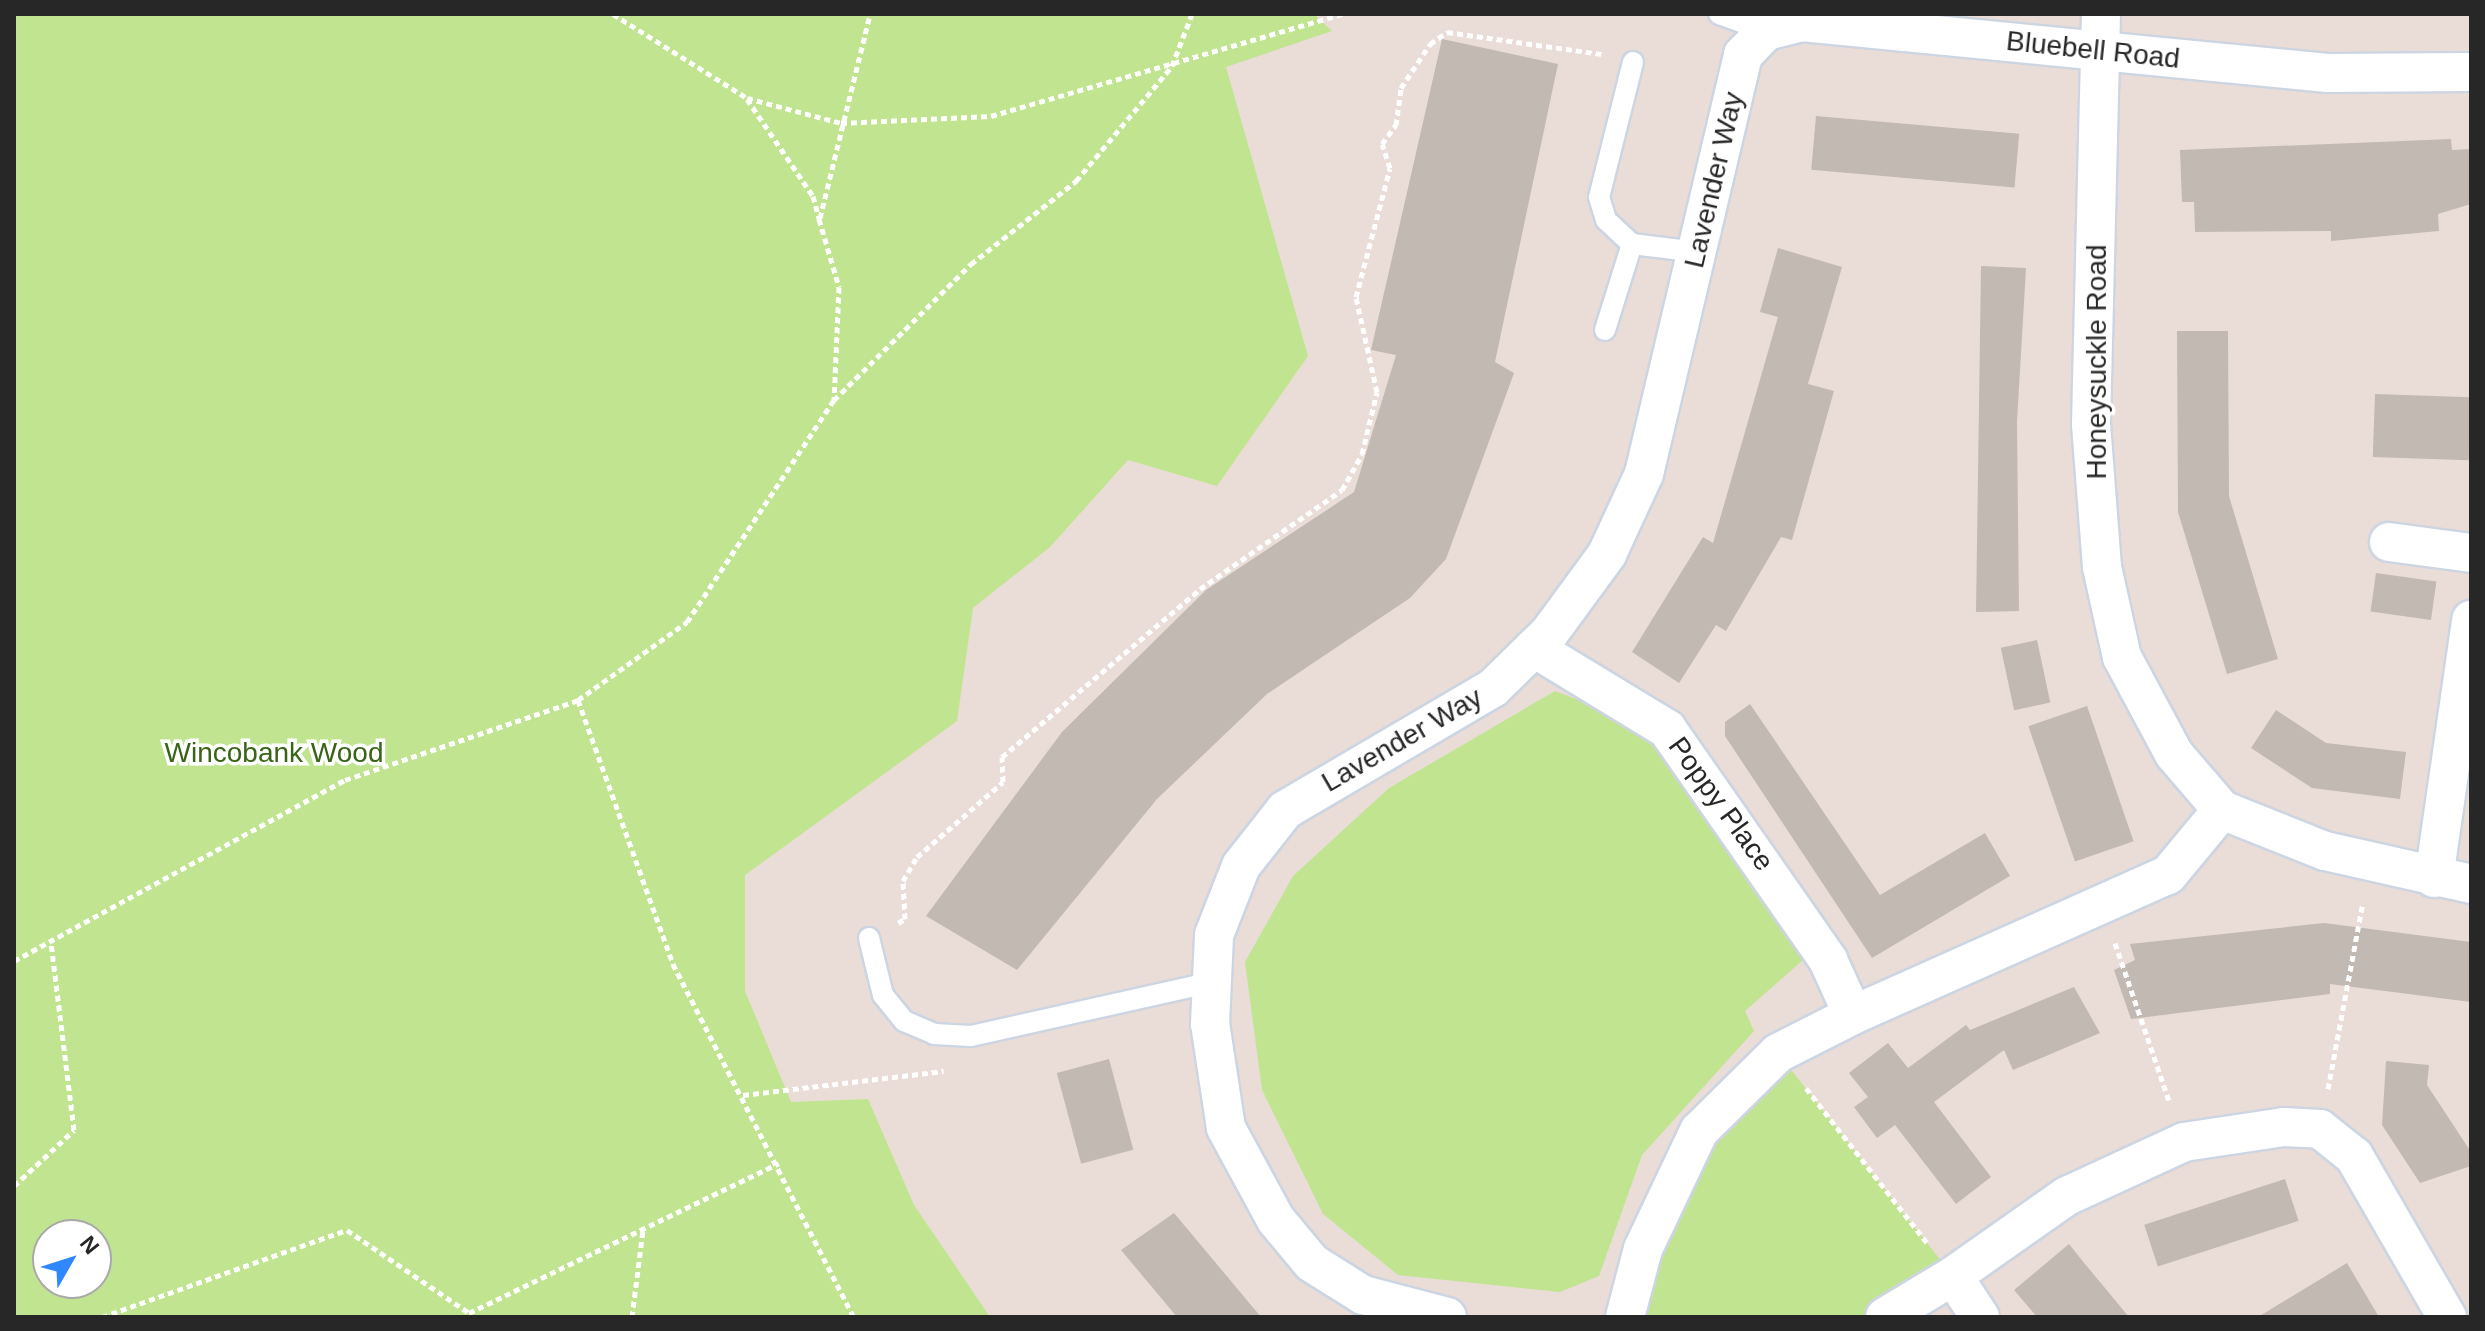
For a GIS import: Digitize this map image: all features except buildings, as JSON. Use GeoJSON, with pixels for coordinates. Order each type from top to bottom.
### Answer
{"type":"FeatureCollection","features":[{"type":"Feature","properties":{"kind":"street","name":"Honeysuckle Road"},"geometry":{"type":"LineString","coordinates":[[2101,14],[2105,53],[2091,424],[2102,567],[2122,657],[2174,754],[2222,810],[2366,861],[2453,881]]}},
{"type":"Feature","properties":{"kind":"street","name":"Bluebell Road"},"geometry":{"type":"LineString","coordinates":[[1766,31],[1802,22],[1861,24],[2105,53],[2328,73],[2471,72]]}},
{"type":"Feature","properties":{"kind":"street","name":"Lavender Way"},"geometry":{"type":"LineString","coordinates":[[1447,1317],[1363,1295],[1312,1263],[1276,1220],[1226,1128],[1213,1069],[1208,983],[1214,935],[1241,866],[1285,810],[1493,688],[1534,648],[1607,554],[1644,474],[1743,55],[1766,31]]}},
{"type":"Feature","properties":{"kind":"street"},"geometry":{"type":"LineString","coordinates":[[2389,542],[2471,553]]}},
{"type":"Feature","properties":{"kind":"street"},"geometry":{"type":"LineString","coordinates":[[2453,881],[2471,620]]}},
{"type":"Feature","properties":{"kind":"street","name":"Poppy Place"},"geometry":{"type":"LineString","coordinates":[[1534,648],[1667,729],[1828,960],[1853,1015]]}},
{"type":"Feature","properties":{"kind":"street"},"geometry":{"type":"LineString","coordinates":[[1625,1317],[1671,1178],[1699,1131],[1778,1053],[1853,1015],[2168,875],[2222,810]]}},
{"type":"Feature","properties":{"kind":"street"},"geometry":{"type":"LineString","coordinates":[[1885,1317],[1953,1276],[2067,1196],[2184,1142],[2320,1129],[2354,1156],[2447,1317]]}},
{"type":"Feature","properties":{"kind":"street"},"geometry":{"type":"LineString","coordinates":[[1953,1276],[1980,1317]]}},
{"type":"Feature","properties":{"kind":"lane"},"geometry":{"type":"LineString","coordinates":[[1719,14],[1766,31]]}},
{"type":"Feature","properties":{"kind":"lane"},"geometry":{"type":"LineString","coordinates":[[1633,62],[1599,197],[1606,220],[1632,244],[1697,252]]}},
{"type":"Feature","properties":{"kind":"lane"},"geometry":{"type":"LineString","coordinates":[[1605,330],[1632,244]]}},
{"type":"Feature","properties":{"kind":"lane"},"geometry":{"type":"LineString","coordinates":[[869,938],[883,995],[904,1021],[934,1034],[971,1036],[1208,983]]}},
{"type":"Feature","properties":{"kind":"path"},"geometry":{"type":"LineString","coordinates":[[613,14],[747,98],[841,123],[991,116],[1172,66],[1342,14]]}},
{"type":"Feature","properties":{"kind":"path"},"geometry":{"type":"LineString","coordinates":[[819,219],[870,14]]}},
{"type":"Feature","properties":{"kind":"path"},"geometry":{"type":"LineString","coordinates":[[14,961],[51,944],[345,780],[578,700],[687,622],[834,400],[971,264],[1076,181],[1172,66],[1192,14]]}},
{"type":"Feature","properties":{"kind":"path"},"geometry":{"type":"LineString","coordinates":[[869,938],[905,919],[903,881],[917,857],[1003,782],[1002,757],[1200,589],[1342,490],[1362,454],[1377,392],[1356,297],[1390,168],[1382,144],[1396,125],[1401,88],[1430,44],[1447,32],[1633,62]]}},
{"type":"Feature","properties":{"kind":"path"},"geometry":{"type":"LineString","coordinates":[[747,98],[813,196],[839,287],[834,400]]}},
{"type":"Feature","properties":{"kind":"path"},"geometry":{"type":"LineString","coordinates":[[578,700],[673,964],[779,1163],[854,1317]]}},
{"type":"Feature","properties":{"kind":"path"},"geometry":{"type":"LineString","coordinates":[[2320,1129],[2358,955],[2366,861]]}},
{"type":"Feature","properties":{"kind":"path"},"geometry":{"type":"LineString","coordinates":[[14,1186],[74,1130],[51,944]]}},
{"type":"Feature","properties":{"kind":"path"},"geometry":{"type":"LineString","coordinates":[[2133,993],[2159,1075]]}},
{"type":"Feature","properties":{"kind":"path"},"geometry":{"type":"LineString","coordinates":[[1778,1053],[1953,1276]]}},
{"type":"Feature","properties":{"kind":"path"},"geometry":{"type":"LineString","coordinates":[[102,1317],[347,1230],[469,1313],[779,1163]]}},
{"type":"Feature","properties":{"kind":"path"},"geometry":{"type":"LineString","coordinates":[[632,1317],[643,1229]]}},
{"type":"Feature","properties":{"kind":"green space","name":"Wincobank Wood"},"geometry":{"type":"Polygon","coordinates":[[[14,14],[1314,14],[1332,31],[1226,67],[1308,356],[1217,486],[1128,460],[1050,547],[973,608],[957,721],[745,875],[745,991],[791,1102],[868,1099],[914,1205],[990,1317],[14,1317],[14,14]]]}},
{"type":"Feature","properties":{"kind":"green space"},"geometry":{"type":"Polygon","coordinates":[[[1555,691],[1608,711],[1675,759],[1804,959],[1745,1011],[1754,1031],[1642,1155],[1599,1276],[1560,1292],[1398,1275],[1323,1214],[1262,1090],[1245,962],[1293,876],[1389,788],[1555,691]]]}},
{"type":"Feature","properties":{"kind":"green space"},"geometry":{"type":"Polygon","coordinates":[[[1778,1053],[1953,1276],[1885,1317],[1625,1317],[1672,1178],[1778,1053]]]}}]}
